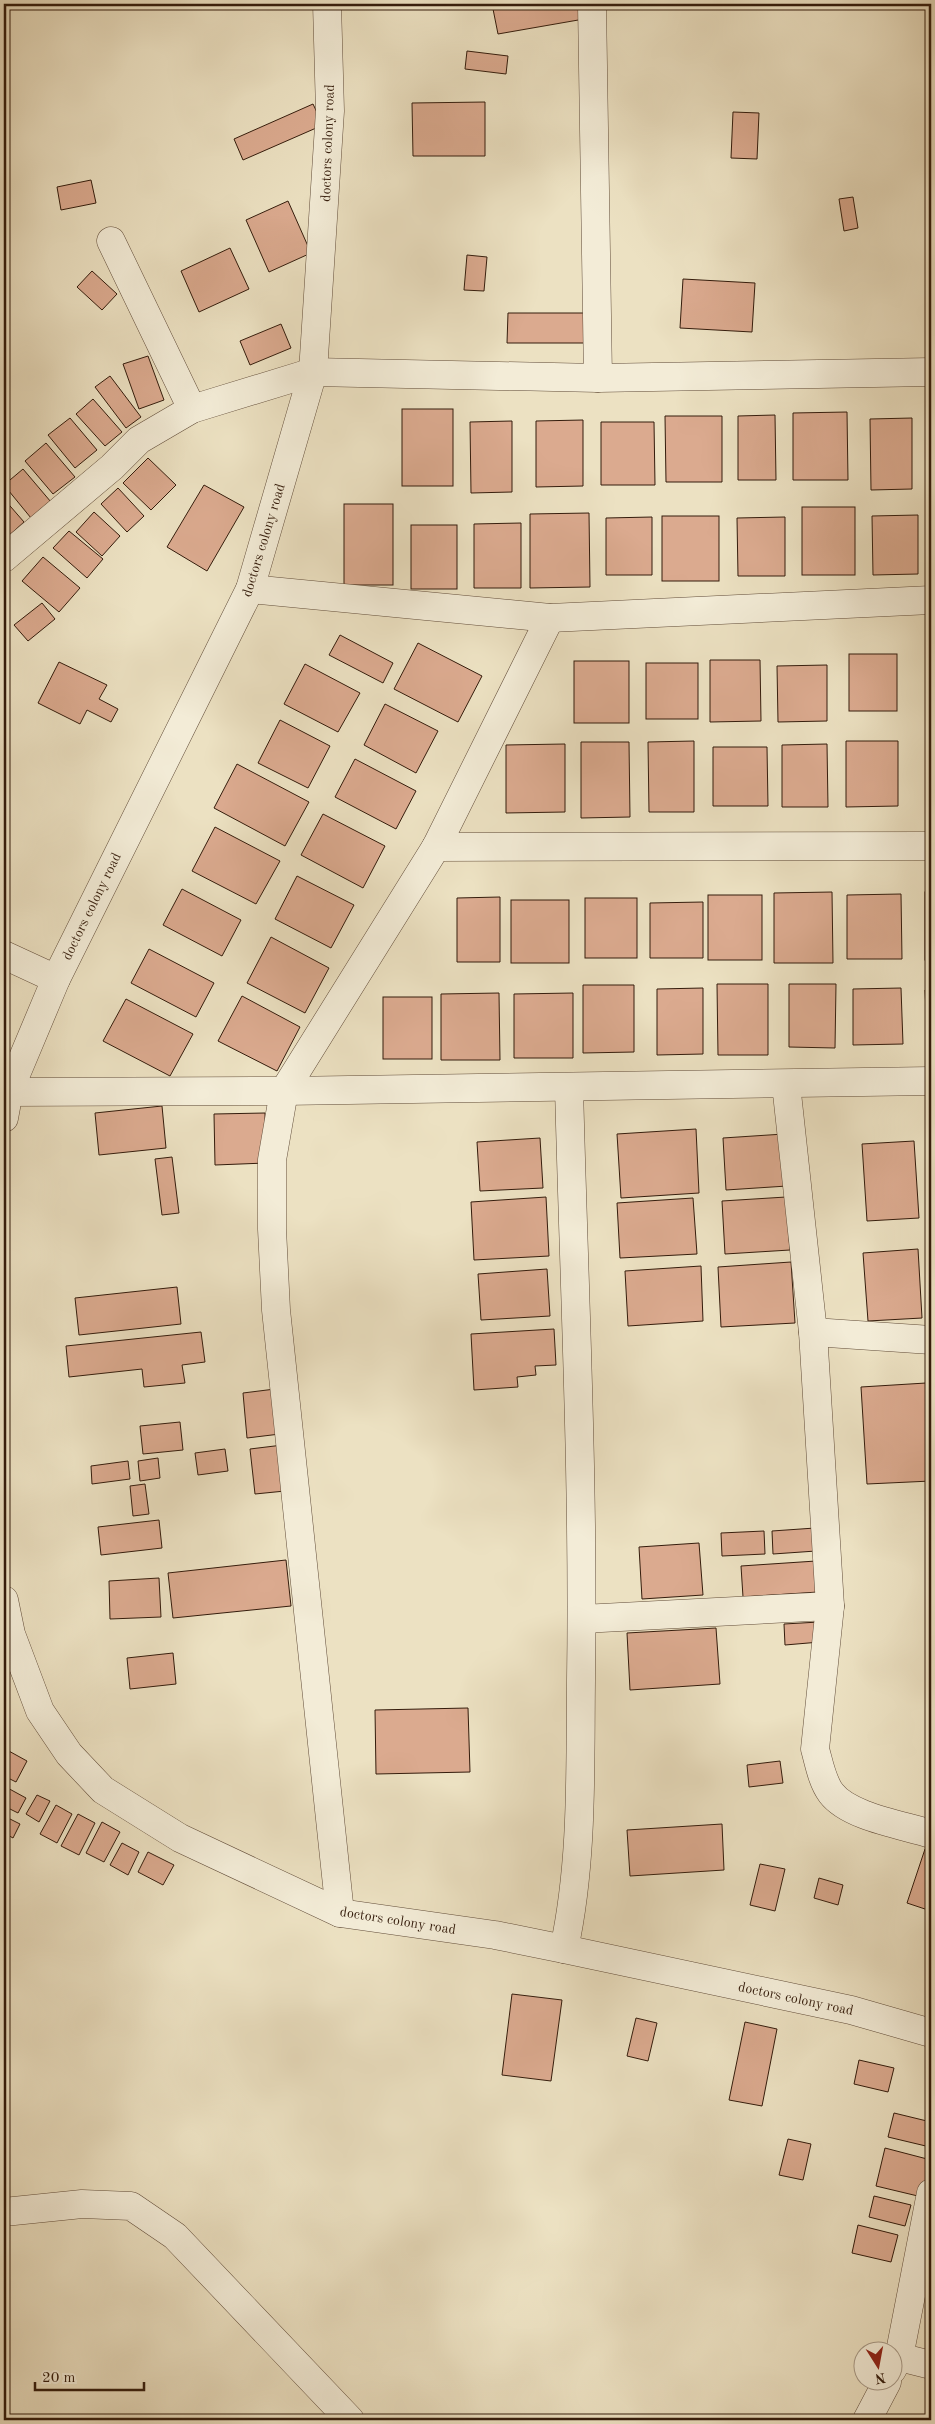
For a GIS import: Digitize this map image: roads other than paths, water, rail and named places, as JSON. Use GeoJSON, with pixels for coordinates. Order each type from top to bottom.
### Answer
{"type":"FeatureCollection","features":[{"type":"Feature","properties":{"kind":"street","name":"doctors colony road"},"geometry":{"type":"LineString","coordinates":[[6,1100],[56,979],[250,589],[313,372],[330,111],[327,4]]}},
{"type":"Feature","properties":{"kind":"street"},"geometry":{"type":"LineString","coordinates":[[592,4],[598,378]]}},
{"type":"Feature","properties":{"kind":"street"},"geometry":{"type":"LineString","coordinates":[[111,240],[192,409]]}},
{"type":"Feature","properties":{"kind":"street"},"geometry":{"type":"LineString","coordinates":[[4,558],[112,467],[139,440],[192,409],[313,372],[598,378],[931,372]]}},
{"type":"Feature","properties":{"kind":"street"},"geometry":{"type":"LineString","coordinates":[[250,589],[550,618],[931,600]]}},
{"type":"Feature","properties":{"kind":"street"},"geometry":{"type":"LineString","coordinates":[[340,1913],[276,1310],[272,1229],[272,1160],[284,1091],[436,847],[550,618]]}},
{"type":"Feature","properties":{"kind":"street"},"geometry":{"type":"LineString","coordinates":[[436,847],[931,846]]}},
{"type":"Feature","properties":{"kind":"street"},"geometry":{"type":"LineString","coordinates":[[4,955],[56,979]]}},
{"type":"Feature","properties":{"kind":"street"},"geometry":{"type":"LineString","coordinates":[[6,1100],[284,1091],[931,1081]]}},
{"type":"Feature","properties":{"kind":"street"},"geometry":{"type":"LineString","coordinates":[[786,1084],[813,1332],[830,1606],[815,1749],[820,1768],[831,1793],[848,1809],[931,1834]]}},
{"type":"Feature","properties":{"kind":"street"},"geometry":{"type":"LineString","coordinates":[[564,1949],[572,1914],[577,1856],[582,1619],[569,1087]]}},
{"type":"Feature","properties":{"kind":"street"},"geometry":{"type":"LineString","coordinates":[[813,1332],[931,1340]]}},
{"type":"Feature","properties":{"kind":"street","name":"doctors colony road"},"geometry":{"type":"LineString","coordinates":[[4,1600],[8,1634],[40,1711],[69,1754],[104,1790],[180,1838],[340,1913],[495,1935],[929,2025]]}},
{"type":"Feature","properties":{"kind":"street"},"geometry":{"type":"LineString","coordinates":[[582,1619],[830,1606]]}},
{"type":"Feature","properties":{"kind":"street"},"geometry":{"type":"LineString","coordinates":[[901,2342],[931,2194]]}},
{"type":"Feature","properties":{"kind":"street"},"geometry":{"type":"LineString","coordinates":[[4,2212],[82,2204],[131,2206],[176,2236],[350,2420]]}},
{"type":"Feature","properties":{"kind":"street"},"geometry":{"type":"LineString","coordinates":[[902,2364],[931,2365]]}},
{"type":"Feature","properties":{"kind":"street"},"geometry":{"type":"LineString","coordinates":[[867,2420],[882,2392]]}}]}
